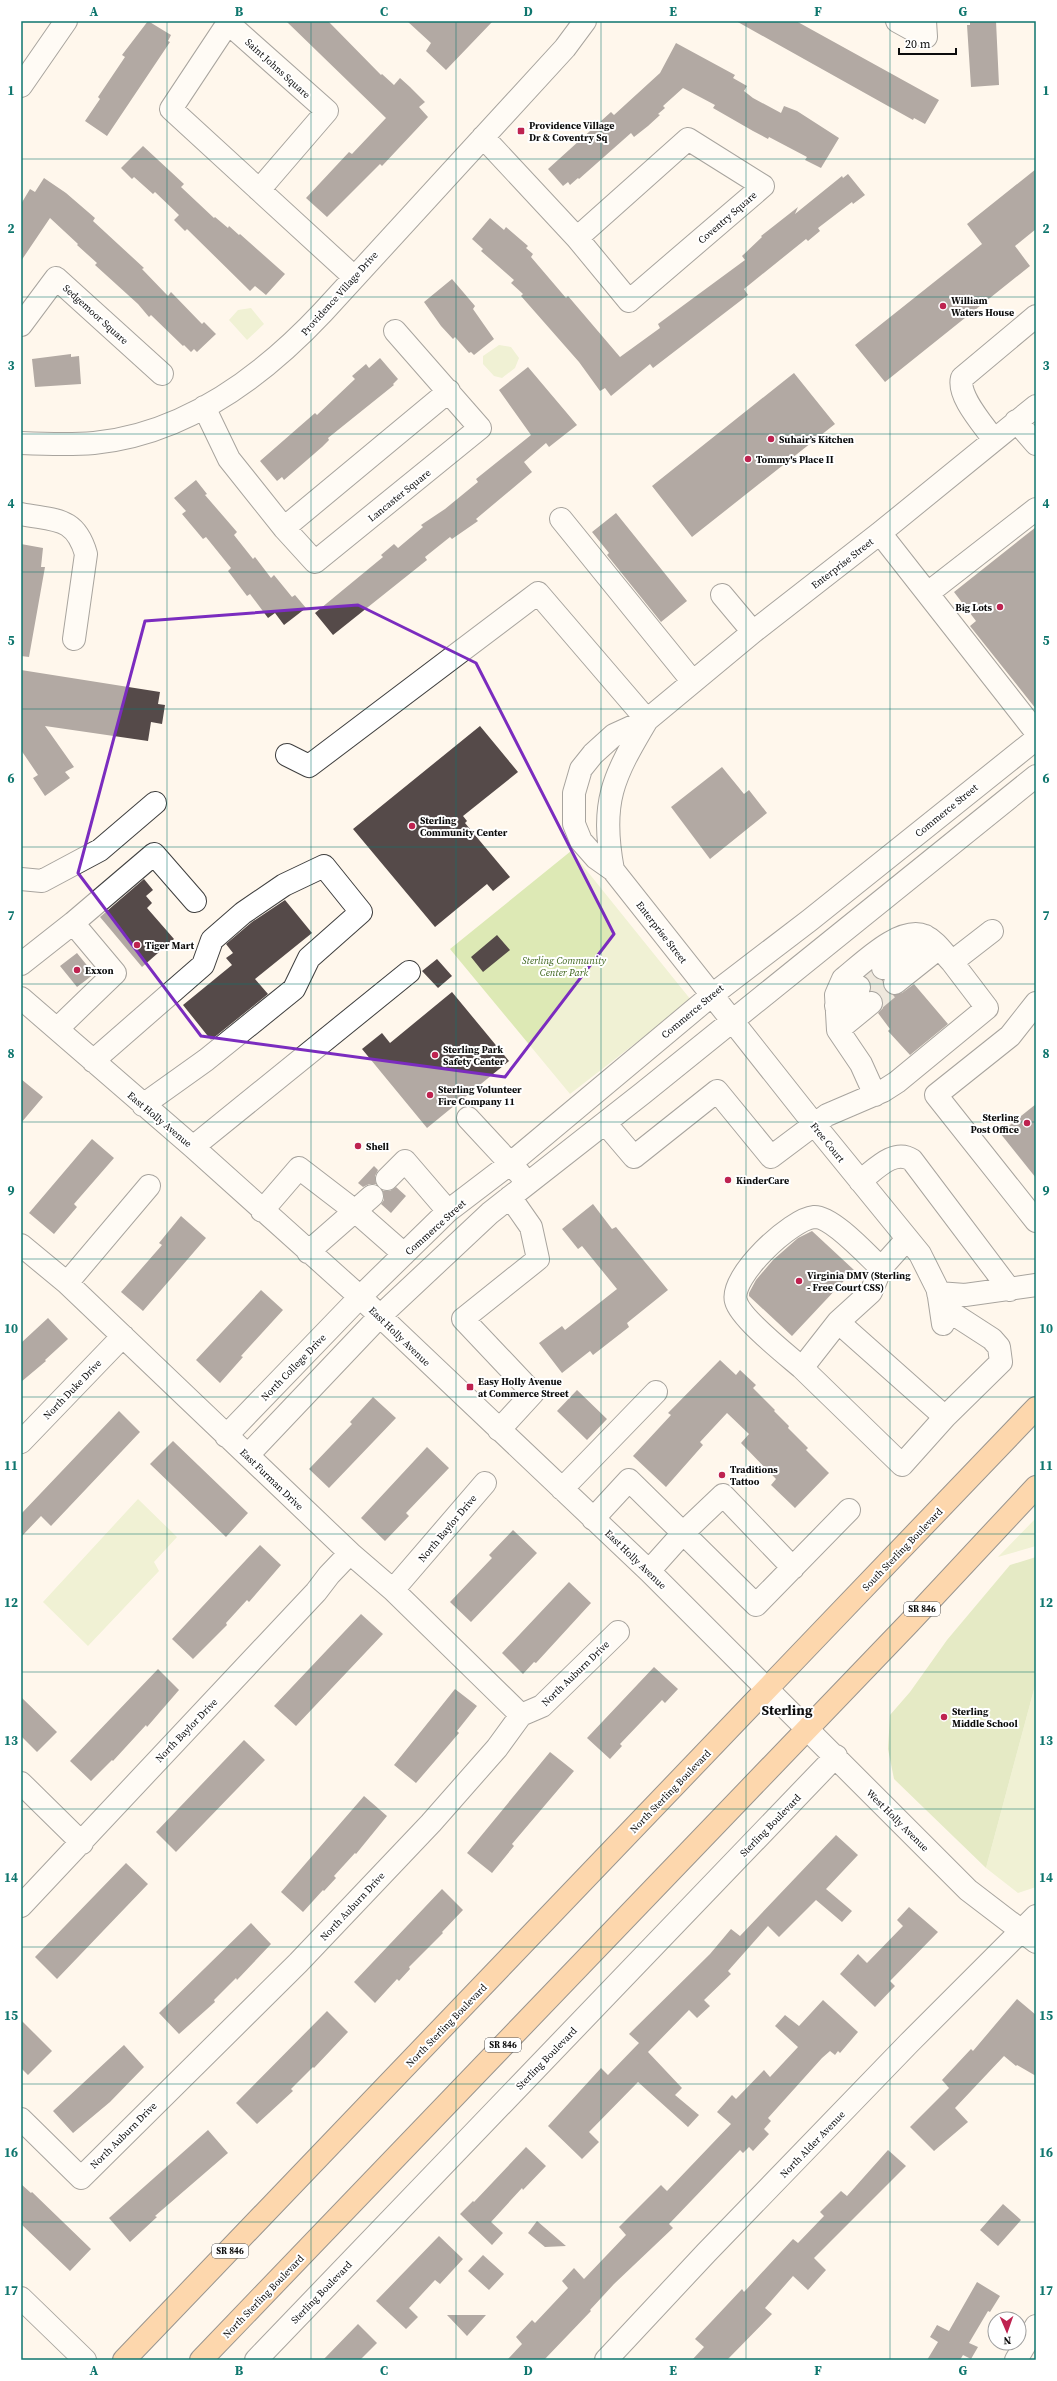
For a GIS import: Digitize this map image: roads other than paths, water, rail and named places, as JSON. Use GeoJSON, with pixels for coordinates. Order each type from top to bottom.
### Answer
{"type":"FeatureCollection","features":[{"type":"Feature","properties":{"kind":"main road","name":"South Sterling Boulevard"},"geometry":{"type":"LineString","coordinates":[[767,1689],[1036,1408]]}},
{"type":"Feature","properties":{"kind":"main road","name":"SR 846"},"geometry":{"type":"LineString","coordinates":[[806,1729],[910,1623],[1036,1487]]}},
{"type":"Feature","properties":{"kind":"main road","name":"North Sterling Boulevard"},"geometry":{"type":"LineString","coordinates":[[124,2360],[767,1689]]}},
{"type":"Feature","properties":{"kind":"main road","name":"North Sterling Boulevard"},"geometry":{"type":"LineString","coordinates":[[201,2360],[806,1729]]}},
{"type":"Feature","properties":{"kind":"street"},"geometry":{"type":"LineString","coordinates":[[21,86],[66,21]]}},
{"type":"Feature","properties":{"kind":"street","name":"Providence Village Drive"},"geometry":{"type":"LineString","coordinates":[[21,443],[95,443],[128,437],[159,428],[204,407],[235,389],[268,365],[294,342],[354,277],[565,48],[585,21]]}},
{"type":"Feature","properties":{"kind":"street"},"geometry":{"type":"LineString","coordinates":[[897,21],[926,37],[925,21]]}},
{"type":"Feature","properties":{"kind":"street","name":"Saint Johns Square"},"geometry":{"type":"LineString","coordinates":[[259,190],[327,111],[228,23],[171,108],[259,190],[354,277]]}},
{"type":"Feature","properties":{"kind":"street","name":"Coventry Square"},"geometry":{"type":"LineString","coordinates":[[483,137],[577,238],[629,301],[763,186],[688,139],[577,238]]}},
{"type":"Feature","properties":{"kind":"street","name":"Sedgemoor Square"},"geometry":{"type":"LineString","coordinates":[[21,325],[56,278],[162,374]]}},
{"type":"Feature","properties":{"kind":"street"},"geometry":{"type":"LineString","coordinates":[[994,440],[963,395],[960,385],[962,378],[1036,316]]}},
{"type":"Feature","properties":{"kind":"street","name":"Lancaster Square"},"geometry":{"type":"LineString","coordinates":[[204,407],[229,460],[284,528],[316,562],[480,428],[395,331]]}},
{"type":"Feature","properties":{"kind":"street"},"geometry":{"type":"LineString","coordinates":[[284,528],[449,391]]}},
{"type":"Feature","properties":{"kind":"street","name":"Enterprise Street"},"geometry":{"type":"LineString","coordinates":[[712,995],[613,870],[596,858],[581,841],[574,824],[574,792],[581,769],[593,754],[614,735],[647,720],[753,632],[880,533],[1036,406]]}},
{"type":"Feature","properties":{"kind":"street"},"geometry":{"type":"LineString","coordinates":[[1016,421],[1036,444]]}},
{"type":"Feature","properties":{"kind":"street"},"geometry":{"type":"LineString","coordinates":[[928,593],[1036,509]]}},
{"type":"Feature","properties":{"kind":"street"},"geometry":{"type":"LineString","coordinates":[[21,514],[68,524],[76,530],[82,541],[86,554],[74,639]]}},
{"type":"Feature","properties":{"kind":"street"},"geometry":{"type":"LineString","coordinates":[[561,518],[693,682]]}},
{"type":"Feature","properties":{"kind":"street"},"geometry":{"type":"LineString","coordinates":[[880,533],[1036,732]]}},
{"type":"Feature","properties":{"kind":"street"},"geometry":{"type":"LineString","coordinates":[[287,755],[309,766],[538,593],[647,720]]}},
{"type":"Feature","properties":{"kind":"street"},"geometry":{"type":"LineString","coordinates":[[722,595],[753,632]]}},
{"type":"Feature","properties":{"kind":"street","name":"Enterprise Street"},"geometry":{"type":"LineString","coordinates":[[613,870],[607,838],[609,804],[616,776],[647,720]]}},
{"type":"Feature","properties":{"kind":"street","name":"Commerce Street"},"geometry":{"type":"LineString","coordinates":[[360,1297],[448,1211],[511,1163],[712,995],[810,920],[1036,738]]}},
{"type":"Feature","properties":{"kind":"street"},"geometry":{"type":"LineString","coordinates":[[248,1455],[379,1317],[449,1249],[527,1183],[733,1021],[1036,776]]}},
{"type":"Feature","properties":{"kind":"street"},"geometry":{"type":"LineString","coordinates":[[21,879],[42,882],[100,850],[154,803]]}},
{"type":"Feature","properties":{"kind":"street"},"geometry":{"type":"LineString","coordinates":[[21,964],[73,923],[154,854],[195,901]]}},
{"type":"Feature","properties":{"kind":"street"},"geometry":{"type":"LineString","coordinates":[[93,1061],[203,965],[212,940],[243,913],[284,885],[324,866],[361,912],[309,958],[294,989],[206,1060],[143,1105]]}},
{"type":"Feature","properties":{"kind":"street"},"geometry":{"type":"LineString","coordinates":[[57,1029],[115,973],[73,923]]}},
{"type":"Feature","properties":{"kind":"street"},"geometry":{"type":"LineString","coordinates":[[889,976],[937,947],[992,931]]}},
{"type":"Feature","properties":{"kind":"street"},"geometry":{"type":"LineString","coordinates":[[605,1123],[634,1157],[717,1091],[771,1157],[826,1115],[875,1095],[897,1082],[987,1008],[937,947],[915,934],[902,937],[886,945],[843,979],[836,995],[837,1018],[875,1095]]}},
{"type":"Feature","properties":{"kind":"street"},"geometry":{"type":"LineString","coordinates":[[193,1147],[409,972]]}},
{"type":"Feature","properties":{"kind":"street","name":"Free Court"},"geometry":{"type":"LineString","coordinates":[[712,995],[926,1262],[941,1307]]}},
{"type":"Feature","properties":{"kind":"street"},"geometry":{"type":"LineString","coordinates":[[837,1018],[865,995]]}},
{"type":"Feature","properties":{"kind":"street","name":"East Holly Avenue"},"geometry":{"type":"LineString","coordinates":[[21,998],[193,1147],[262,1211],[360,1297],[379,1317],[649,1571],[767,1689]]}},
{"type":"Feature","properties":{"kind":"street"},"geometry":{"type":"LineString","coordinates":[[1036,1003],[1010,1036],[936,1095],[1036,1221]]}},
{"type":"Feature","properties":{"kind":"street"},"geometry":{"type":"LineString","coordinates":[[468,1118],[511,1163],[527,1183]]}},
{"type":"Feature","properties":{"kind":"street"},"geometry":{"type":"LineString","coordinates":[[860,1181],[894,1157],[907,1157],[912,1160],[1010,1290]]}},
{"type":"Feature","properties":{"kind":"street"},"geometry":{"type":"LineString","coordinates":[[387,1179],[405,1161],[448,1211]]}},
{"type":"Feature","properties":{"kind":"street"},"geometry":{"type":"LineString","coordinates":[[262,1211],[299,1168],[355,1211],[404,1254]]}},
{"type":"Feature","properties":{"kind":"street"},"geometry":{"type":"LineString","coordinates":[[67,1283],[148,1186]]}},
{"type":"Feature","properties":{"kind":"street"},"geometry":{"type":"LineString","coordinates":[[308,1252],[372,1196]]}},
{"type":"Feature","properties":{"kind":"street"},"geometry":{"type":"LineString","coordinates":[[499,1430],[533,1393],[463,1319],[538,1259],[531,1227],[510,1197]]}},
{"type":"Feature","properties":{"kind":"street"},"geometry":{"type":"LineString","coordinates":[[881,1268],[832,1223],[815,1217],[798,1222],[782,1233],[752,1265],[738,1284],[736,1301],[746,1317],[802,1368],[902,1465],[945,1417],[999,1366],[1001,1356],[999,1347],[992,1339],[941,1307],[965,1294],[1010,1290],[1036,1285]]}},
{"type":"Feature","properties":{"kind":"street"},"geometry":{"type":"LineString","coordinates":[[802,1368],[838,1322],[871,1292],[881,1268],[907,1239]]}},
{"type":"Feature","properties":{"kind":"street","name":"East Furman Drive"},"geometry":{"type":"LineString","coordinates":[[21,1245],[67,1283],[350,1553],[394,1590],[521,1715]]}},
{"type":"Feature","properties":{"kind":"street","name":"North College Drive"},"geometry":{"type":"LineString","coordinates":[[226,1436],[360,1297]]}},
{"type":"Feature","properties":{"kind":"street"},"geometry":{"type":"LineString","coordinates":[[838,1322],[945,1417]]}},
{"type":"Feature","properties":{"kind":"street","name":"North Duke Drive"},"geometry":{"type":"LineString","coordinates":[[21,1442],[123,1336]]}},
{"type":"Feature","properties":{"kind":"street"},"geometry":{"type":"LineString","coordinates":[[562,1490],[656,1392]]}},
{"type":"Feature","properties":{"kind":"street"},"geometry":{"type":"LineString","coordinates":[[593,1518],[629,1480],[756,1605],[849,1510]]}},
{"type":"Feature","properties":{"kind":"street","name":"North Baylor Drive"},"geometry":{"type":"LineString","coordinates":[[394,1590],[485,1483]]}},
{"type":"Feature","properties":{"kind":"street"},"geometry":{"type":"LineString","coordinates":[[649,1571],[683,1533],[723,1496],[793,1568]]}},
{"type":"Feature","properties":{"kind":"street","name":"North Baylor Drive"},"geometry":{"type":"LineString","coordinates":[[21,1906],[82,1843],[114,1804],[316,1592],[329,1575],[350,1553]]}},
{"type":"Feature","properties":{"kind":"street","name":"North Auburn Drive"},"geometry":{"type":"LineString","coordinates":[[21,2119],[81,2178],[298,1964],[431,1822],[496,1748],[521,1715],[542,1706],[618,1632]]}},
{"type":"Feature","properties":{"kind":"street","name":"West Holly Avenue"},"geometry":{"type":"LineString","coordinates":[[767,1689],[806,1729],[836,1756],[968,1890],[1028,1936]]}},
{"type":"Feature","properties":{"kind":"street","name":"Sterling Boulevard"},"geometry":{"type":"LineString","coordinates":[[256,2360],[836,1756]]}},
{"type":"Feature","properties":{"kind":"street"},"geometry":{"type":"LineString","coordinates":[[21,1783],[82,1843]]}},
{"type":"Feature","properties":{"kind":"street","name":"North Alder Avenue"},"geometry":{"type":"LineString","coordinates":[[606,2360],[706,2253],[1028,1936],[1036,1916]]}},
{"type":"Feature","properties":{"kind":"street"},"geometry":{"type":"LineString","coordinates":[[21,2298],[74,2356]]}},
{"type":"Feature","properties":{"kind":"street"},"geometry":{"type":"LineString","coordinates":[[1016,2360],[1036,2326]]}},
{"type":"Feature","properties":{"kind":"tunnel"},"geometry":{"type":"LineString","coordinates":[[859,987],[883,968]]}},
{"type":"Feature","properties":{"kind":"tunnel"},"geometry":{"type":"LineString","coordinates":[[871,1003],[895,983]]}},
{"type":"Feature","properties":{"kind":"place","name":"Providence Village Dr & Coventry Sq"},"geometry":{"type":"Point","coordinates":[521,131]}},
{"type":"Feature","properties":{"kind":"place","name":"William Waters House"},"geometry":{"type":"Point","coordinates":[943,306]}},
{"type":"Feature","properties":{"kind":"place","name":"Suhair’s Kitchen"},"geometry":{"type":"Point","coordinates":[771,439]}},
{"type":"Feature","properties":{"kind":"place","name":"Tommy's Place II"},"geometry":{"type":"Point","coordinates":[748,459]}},
{"type":"Feature","properties":{"kind":"place","name":"Big Lots"},"geometry":{"type":"Point","coordinates":[1000,607]}},
{"type":"Feature","properties":{"kind":"place","name":"Sterling Community Center"},"geometry":{"type":"Point","coordinates":[412,826]}},
{"type":"Feature","properties":{"kind":"place","name":"Tiger Mart"},"geometry":{"type":"Point","coordinates":[137,945]}},
{"type":"Feature","properties":{"kind":"place","name":"Exxon"},"geometry":{"type":"Point","coordinates":[77,970]}},
{"type":"Feature","properties":{"kind":"place","name":"Sterling Park Safety Center"},"geometry":{"type":"Point","coordinates":[435,1055]}},
{"type":"Feature","properties":{"kind":"place","name":"Sterling Volunteer Fire Company 11"},"geometry":{"type":"Point","coordinates":[430,1095]}},
{"type":"Feature","properties":{"kind":"place","name":"Sterling Post Office"},"geometry":{"type":"Point","coordinates":[1027,1123]}},
{"type":"Feature","properties":{"kind":"place","name":"Shell"},"geometry":{"type":"Point","coordinates":[358,1146]}},
{"type":"Feature","properties":{"kind":"place","name":"KinderCare"},"geometry":{"type":"Point","coordinates":[728,1180]}},
{"type":"Feature","properties":{"kind":"place","name":"Virginia DMV (Sterling - Free Court CSS)"},"geometry":{"type":"Point","coordinates":[799,1281]}},
{"type":"Feature","properties":{"kind":"place","name":"Easy Holly Avenue at Commerce Street"},"geometry":{"type":"Point","coordinates":[470,1387]}},
{"type":"Feature","properties":{"kind":"place","name":"Traditions Tattoo"},"geometry":{"type":"Point","coordinates":[722,1475]}},
{"type":"Feature","properties":{"kind":"place","name":"Sterling Middle School"},"geometry":{"type":"Point","coordinates":[944,1717]}},
{"type":"Feature","properties":{"kind":"district","name":"Sterling"},"geometry":{"type":"Point","coordinates":[787,1710]}},
{"type":"Feature","properties":{"kind":"park label","name":"Sterling Community Center Park"},"geometry":{"type":"Point","coordinates":[564,966]}}]}
